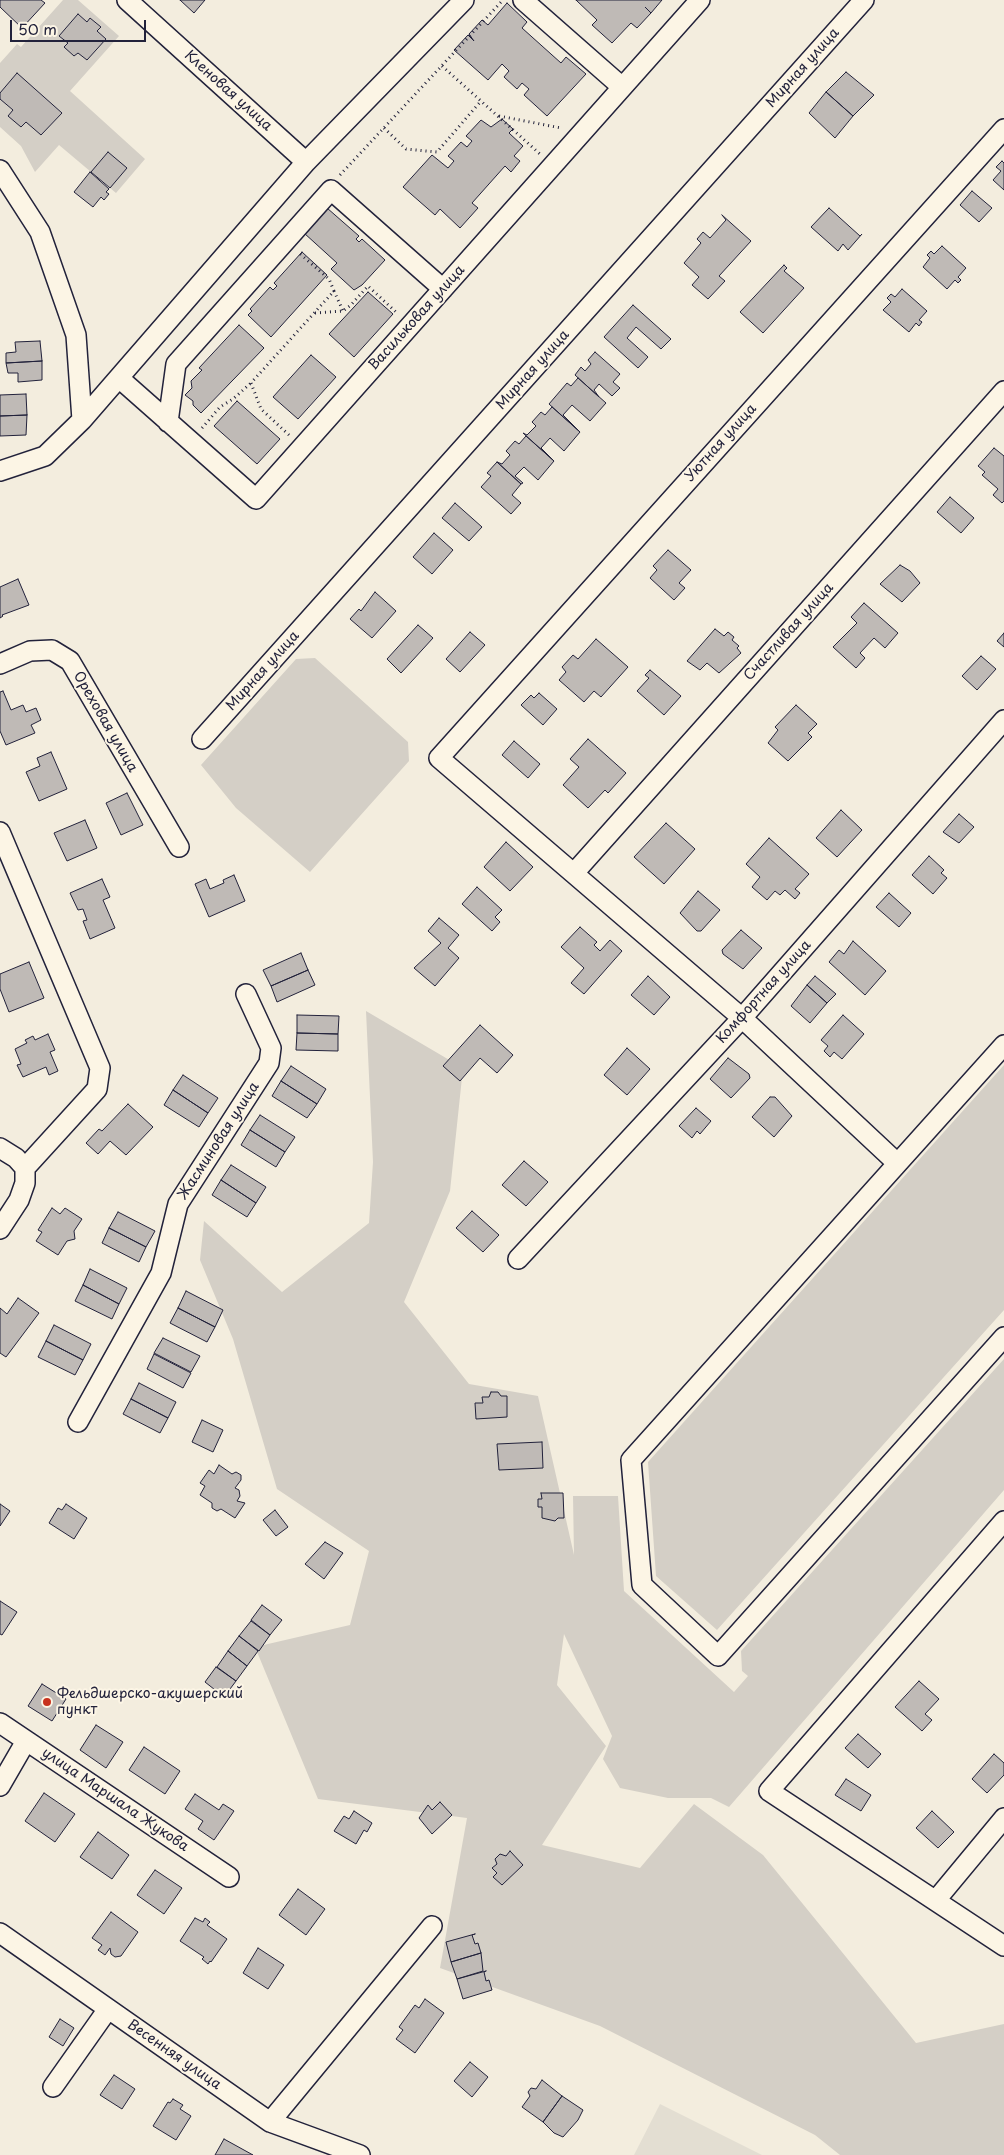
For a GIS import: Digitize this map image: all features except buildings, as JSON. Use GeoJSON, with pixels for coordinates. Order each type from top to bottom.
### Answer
{"type":"FeatureCollection","features":[{"type":"Feature","properties":{"kind":"street","name":"Кленовая улица"},"geometry":{"type":"LineString","coordinates":[[128,0],[306,162]]}},
{"type":"Feature","properties":{"kind":"street"},"geometry":{"type":"LineString","coordinates":[[0,471],[45,456],[82,420],[306,162],[464,0]]}},
{"type":"Feature","properties":{"kind":"street"},"geometry":{"type":"LineString","coordinates":[[523,0],[622,87]]}},
{"type":"Feature","properties":{"kind":"street","name":"Васильковая улица"},"geometry":{"type":"LineString","coordinates":[[119,378],[256,499],[700,0]]}},
{"type":"Feature","properties":{"kind":"street","name":"Мирная улица"},"geometry":{"type":"LineString","coordinates":[[202,739],[864,0]]}},
{"type":"Feature","properties":{"kind":"street","name":"Уютная улица"},"geometry":{"type":"LineString","coordinates":[[574,873],[439,758],[1004,128]]}},
{"type":"Feature","properties":{"kind":"street"},"geometry":{"type":"LineString","coordinates":[[0,170],[40,232],[76,335],[82,420]]}},
{"type":"Feature","properties":{"kind":"street"},"geometry":{"type":"LineString","coordinates":[[168,422],[176,364],[331,190],[443,289]]}},
{"type":"Feature","properties":{"kind":"street","name":"Счастливая улица"},"geometry":{"type":"LineString","coordinates":[[574,873],[1004,392]]}},
{"type":"Feature","properties":{"kind":"street","name":"Ореховая улица"},"geometry":{"type":"LineString","coordinates":[[0,664],[30,651],[52,650],[70,661],[179,847]]}},
{"type":"Feature","properties":{"kind":"street","name":"Комфортная улица"},"geometry":{"type":"LineString","coordinates":[[518,1258],[742,1018],[1004,720]]}},
{"type":"Feature","properties":{"kind":"street"},"geometry":{"type":"LineString","coordinates":[[0,832],[100,1068],[97,1089],[25,1168]]}},
{"type":"Feature","properties":{"kind":"street"},"geometry":{"type":"LineString","coordinates":[[574,873],[742,1018],[897,1163]]}},
{"type":"Feature","properties":{"kind":"street","name":"Жасминовая улица"},"geometry":{"type":"LineString","coordinates":[[78,1422],[162,1273],[178,1204],[269,1063],[271,1048],[246,994]]}},
{"type":"Feature","properties":{"kind":"street"},"geometry":{"type":"LineString","coordinates":[[1004,1045],[631,1460],[642,1585],[718,1656],[1004,1337]]}},
{"type":"Feature","properties":{"kind":"street"},"geometry":{"type":"LineString","coordinates":[[0,1148],[16,1158],[25,1168],[25,1183],[19,1200],[0,1229]]}},
{"type":"Feature","properties":{"kind":"street"},"geometry":{"type":"LineString","coordinates":[[1004,1521],[770,1792],[1004,1946]]}},
{"type":"Feature","properties":{"kind":"street","name":"улица Маршала Жукова"},"geometry":{"type":"LineString","coordinates":[[0,1723],[229,1877]]}},
{"type":"Feature","properties":{"kind":"street"},"geometry":{"type":"LineString","coordinates":[[0,1786],[26,1742]]}},
{"type":"Feature","properties":{"kind":"street"},"geometry":{"type":"LineString","coordinates":[[936,1900],[1004,1818]]}},
{"type":"Feature","properties":{"kind":"street"},"geometry":{"type":"LineString","coordinates":[[270,2122],[432,1926]]}},
{"type":"Feature","properties":{"kind":"street","name":"Весенняя улица"},"geometry":{"type":"LineString","coordinates":[[0,1933],[270,2122],[360,2155]]}},
{"type":"Feature","properties":{"kind":"street"},"geometry":{"type":"LineString","coordinates":[[53,2087],[108,2009]]}},
{"type":"Feature","properties":{"kind":"path"},"geometry":{"type":"LineString","coordinates":[[338,177],[503,0]]}},
{"type":"Feature","properties":{"kind":"path"},"geometry":{"type":"LineString","coordinates":[[442,66],[553,166]]}},
{"type":"Feature","properties":{"kind":"path"},"geometry":{"type":"LineString","coordinates":[[384,128],[406,149],[437,152],[481,101]]}},
{"type":"Feature","properties":{"kind":"path"},"geometry":{"type":"LineString","coordinates":[[498,116],[582,132]]}},
{"type":"Feature","properties":{"kind":"path"},"geometry":{"type":"LineString","coordinates":[[285,241],[329,279],[343,310]]}},
{"type":"Feature","properties":{"kind":"path"},"geometry":{"type":"LineString","coordinates":[[314,313],[343,310],[351,305],[368,286],[397,313],[408,300],[422,313]]}},
{"type":"Feature","properties":{"kind":"path"},"geometry":{"type":"LineString","coordinates":[[191,442],[220,407],[233,399],[251,383],[334,291]]}},
{"type":"Feature","properties":{"kind":"path"},"geometry":{"type":"LineString","coordinates":[[251,383],[261,409],[303,447]]}},
{"type":"Feature","properties":{"kind":"shaded area"},"geometry":{"type":"Polygon","coordinates":[[[63,0],[78,0],[119,36],[70,91],[145,159],[116,193],[59,145],[35,172],[21,146],[0,127],[0,63],[17,44],[21,47],[63,0]]]}},
{"type":"Feature","properties":{"kind":"shaded area"},"geometry":{"type":"Polygon","coordinates":[[[315,658],[408,742],[409,761],[310,872],[236,808],[201,765],[296,659],[315,658]]]}},
{"type":"Feature","properties":{"kind":"shaded area"},"geometry":{"type":"Polygon","coordinates":[[[366,1011],[463,1068],[450,1191],[404,1302],[469,1384],[538,1396],[574,1555],[573,1496],[618,1496],[624,1591],[734,1692],[748,1676],[742,1671],[741,1651],[1004,1359],[1004,1490],[729,1807],[711,1798],[668,1798],[620,1788],[603,1759],[612,1736],[564,1634],[557,1685],[606,1746],[542,1845],[640,1868],[694,1804],[763,1855],[916,2043],[1004,2024],[1004,2155],[840,2155],[815,2135],[600,2026],[440,1968],[467,1818],[318,1799],[255,1647],[350,1625],[369,1551],[277,1489],[233,1339],[200,1260],[204,1221],[282,1292],[369,1223],[373,1162],[366,1011]]]}},
{"type":"Feature","properties":{"kind":"shaded area"},"geometry":{"type":"Polygon","coordinates":[[[1004,1065],[1004,1310],[717,1630],[656,1576],[648,1462],[1004,1065]]]}},
{"type":"Feature","properties":{"kind":"shaded area"},"geometry":{"type":"Polygon","coordinates":[[[660,2104],[762,2155],[634,2155],[660,2104]]]}},
{"type":"Feature","properties":{"kind":"place","name":"Фельдшерско-акушерский пункт"},"geometry":{"type":"Point","coordinates":[47,1702]}}]}
